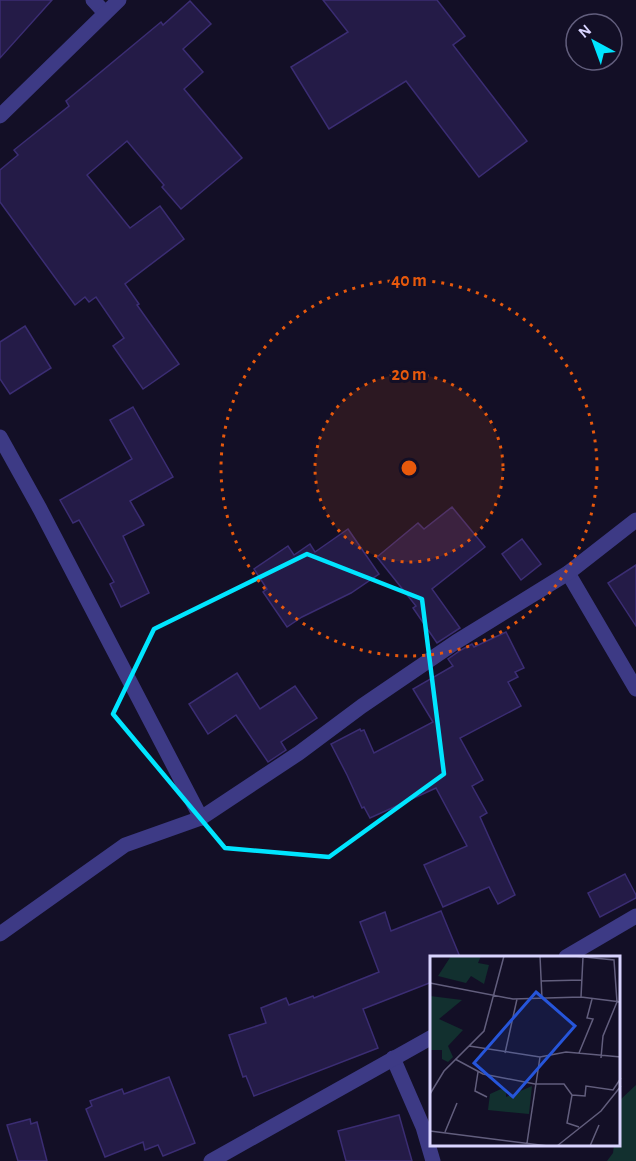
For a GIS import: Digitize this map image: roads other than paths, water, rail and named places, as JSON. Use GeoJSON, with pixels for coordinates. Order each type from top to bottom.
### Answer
{"type":"FeatureCollection","features":[{"type":"Feature","properties":{"kind":"street"},"geometry":{"type":"LineString","coordinates":[[93,0],[105,14]]}},
{"type":"Feature","properties":{"kind":"street"},"geometry":{"type":"LineString","coordinates":[[0,116],[119,0]]}},
{"type":"Feature","properties":{"kind":"street"},"geometry":{"type":"LineString","coordinates":[[0,437],[51,529],[201,818]]}},
{"type":"Feature","properties":{"kind":"street"},"geometry":{"type":"LineString","coordinates":[[0,934],[125,845],[201,818],[299,753],[362,706],[447,648],[568,573],[636,520]]}},
{"type":"Feature","properties":{"kind":"street"},"geometry":{"type":"LineString","coordinates":[[568,573],[636,689]]}},
{"type":"Feature","properties":{"kind":"street"},"geometry":{"type":"LineString","coordinates":[[568,956],[636,916]]}},
{"type":"Feature","properties":{"kind":"street"},"geometry":{"type":"LineString","coordinates":[[211,1161],[430,1038]]}},
{"type":"Feature","properties":{"kind":"street"},"geometry":{"type":"LineString","coordinates":[[393,1058],[423,1127],[433,1161]]}}]}
